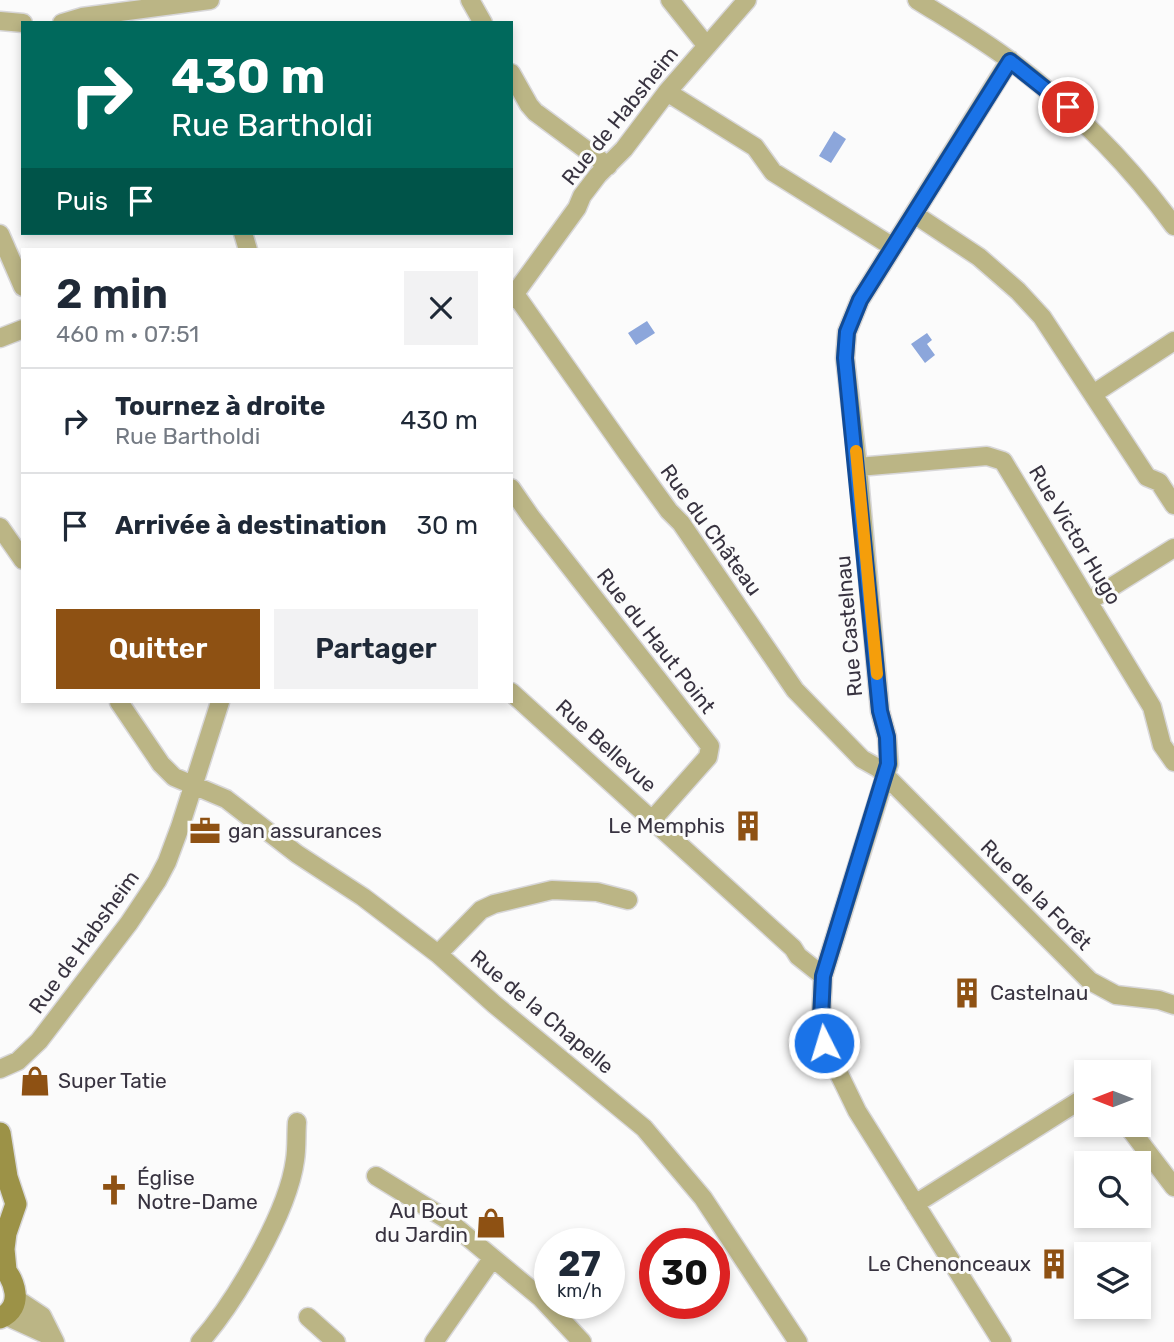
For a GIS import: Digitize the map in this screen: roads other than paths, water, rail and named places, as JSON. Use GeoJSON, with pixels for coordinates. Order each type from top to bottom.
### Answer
{"type":"FeatureCollection","features":[{"type":"Feature","properties":{"kind":"street"},"geometry":{"type":"LineString","coordinates":[[70,21],[210,0]]}},
{"type":"Feature","properties":{"kind":"street"},"geometry":{"type":"LineString","coordinates":[[471,0],[482,21]]}},
{"type":"Feature","properties":{"kind":"street"},"geometry":{"type":"LineString","coordinates":[[670,0],[706,45]]}},
{"type":"Feature","properties":{"kind":"street","name":"Rue de Habsheim"},"geometry":{"type":"LineString","coordinates":[[513,296],[577,208],[582,196],[624,149],[706,45],[747,0]]}},
{"type":"Feature","properties":{"kind":"street"},"geometry":{"type":"LineString","coordinates":[[917,0],[1010,61],[1068,107],[1114,153],[1174,226]]}},
{"type":"Feature","properties":{"kind":"street"},"geometry":{"type":"LineString","coordinates":[[0,22],[21,23]]}},
{"type":"Feature","properties":{"kind":"street","name":"Rue Castelnau"},"geometry":{"type":"LineString","coordinates":[[1002,1342],[857,1111],[824,1043],[821,1018],[823,976],[886,777],[888,750],[880,711],[858,467],[845,358],[847,332],[860,300],[1010,61]]}},
{"type":"Feature","properties":{"kind":"street"},"geometry":{"type":"LineString","coordinates":[[513,77],[535,112],[608,166]]}},
{"type":"Feature","properties":{"kind":"street"},"geometry":{"type":"LineString","coordinates":[[667,92],[755,147],[773,172],[893,247]]}},
{"type":"Feature","properties":{"kind":"street"},"geometry":{"type":"LineString","coordinates":[[914,214],[979,257],[1018,291],[1042,317],[1147,477],[1159,482],[1174,505]]}},
{"type":"Feature","properties":{"kind":"street"},"geometry":{"type":"LineString","coordinates":[[0,234],[21,282]]}},
{"type":"Feature","properties":{"kind":"street","name":"Rue du Château"},"geometry":{"type":"LineString","coordinates":[[513,296],[688,534],[795,690],[862,759],[878,768],[886,777]]}},
{"type":"Feature","properties":{"kind":"street"},"geometry":{"type":"LineString","coordinates":[[0,338],[21,330]]}},
{"type":"Feature","properties":{"kind":"street"},"geometry":{"type":"LineString","coordinates":[[1093,394],[1174,341]]}},
{"type":"Feature","properties":{"kind":"street","name":"Rue Victor Hugo"},"geometry":{"type":"LineString","coordinates":[[858,467],[987,456],[1003,461],[1152,708],[1162,745],[1174,762]]}},
{"type":"Feature","properties":{"kind":"street","name":"Rue du Haut Point"},"geometry":{"type":"LineString","coordinates":[[513,491],[710,746],[708,757],[653,819]]}},
{"type":"Feature","properties":{"kind":"street"},"geometry":{"type":"LineString","coordinates":[[0,527],[21,557]]}},
{"type":"Feature","properties":{"kind":"street"},"geometry":{"type":"LineString","coordinates":[[1089,601],[1174,548]]}},
{"type":"Feature","properties":{"kind":"street","name":"Rue Bellevue"},"geometry":{"type":"LineString","coordinates":[[513,694],[823,976]]}},
{"type":"Feature","properties":{"kind":"street","name":"Rue de la Chapelle"},"geometry":{"type":"LineString","coordinates":[[120,703],[161,764],[174,777],[226,799],[297,854],[363,897],[438,954],[644,1128],[704,1198],[798,1342]]}},
{"type":"Feature","properties":{"kind":"street","name":"Rue de Habsheim"},"geometry":{"type":"LineString","coordinates":[[0,1069],[18,1061],[39,1041],[130,923],[167,862],[220,703]]}},
{"type":"Feature","properties":{"kind":"street","name":"Rue de la Forêt"},"geometry":{"type":"LineString","coordinates":[[886,777],[1090,981],[1116,995],[1172,1001]]}},
{"type":"Feature","properties":{"kind":"street"},"geometry":{"type":"LineString","coordinates":[[438,954],[481,910],[494,904],[552,890],[597,892],[628,900]]}},
{"type":"Feature","properties":{"kind":"street"},"geometry":{"type":"LineString","coordinates":[[915,1204],[1074,1104]]}},
{"type":"Feature","properties":{"kind":"street"},"geometry":{"type":"LineString","coordinates":[[200,1342],[215,1324],[262,1248],[281,1208],[295,1162],[297,1122]]}},
{"type":"Feature","properties":{"kind":"street"},"geometry":{"type":"LineString","coordinates":[[0,1133],[7,1177],[16,1204],[5,1233],[3,1267],[16,1287],[7,1310],[54,1340]]}},
{"type":"Feature","properties":{"kind":"street"},"geometry":{"type":"LineString","coordinates":[[1137,1138],[1174,1187]]}},
{"type":"Feature","properties":{"kind":"street"},"geometry":{"type":"LineString","coordinates":[[376,1176],[446,1219],[541,1298],[582,1342]]}},
{"type":"Feature","properties":{"kind":"street"},"geometry":{"type":"LineString","coordinates":[[0,1212],[7,1177]]}},
{"type":"Feature","properties":{"kind":"street"},"geometry":{"type":"LineString","coordinates":[[434,1342],[492,1259]]}},
{"type":"Feature","properties":{"kind":"street"},"geometry":{"type":"LineString","coordinates":[[307,1317],[336,1342]]}},
{"type":"Feature","properties":{"kind":"water"},"geometry":{"type":"Polygon","coordinates":[[[834,131],[846,139],[831,163],[819,156],[834,131]]]}},
{"type":"Feature","properties":{"kind":"water"},"geometry":{"type":"Polygon","coordinates":[[[647,321],[655,333],[636,345],[628,333],[647,321]]]}},
{"type":"Feature","properties":{"kind":"water"},"geometry":{"type":"Polygon","coordinates":[[[927,333],[932,340],[927,344],[935,355],[925,363],[911,344],[927,333]]]}},
{"type":"Feature","properties":{"kind":"place","name":"Le Memphis"},"geometry":{"type":"Point","coordinates":[748,826]}},
{"type":"Feature","properties":{"kind":"place","name":"gan assurances"},"geometry":{"type":"Point","coordinates":[205,831]}},
{"type":"Feature","properties":{"kind":"place","name":"Castelnau"},"geometry":{"type":"Point","coordinates":[967,993]}},
{"type":"Feature","properties":{"kind":"place","name":"Super Tatie"},"geometry":{"type":"Point","coordinates":[35,1081]}},
{"type":"Feature","properties":{"kind":"place","name":"Église Notre-Dame"},"geometry":{"type":"Point","coordinates":[114,1190]}},
{"type":"Feature","properties":{"kind":"place","name":"Au Bout du Jardin"},"geometry":{"type":"Point","coordinates":[491,1223]}},
{"type":"Feature","properties":{"kind":"place","name":"Le Chenonceaux"},"geometry":{"type":"Point","coordinates":[1054,1264]}}]}
